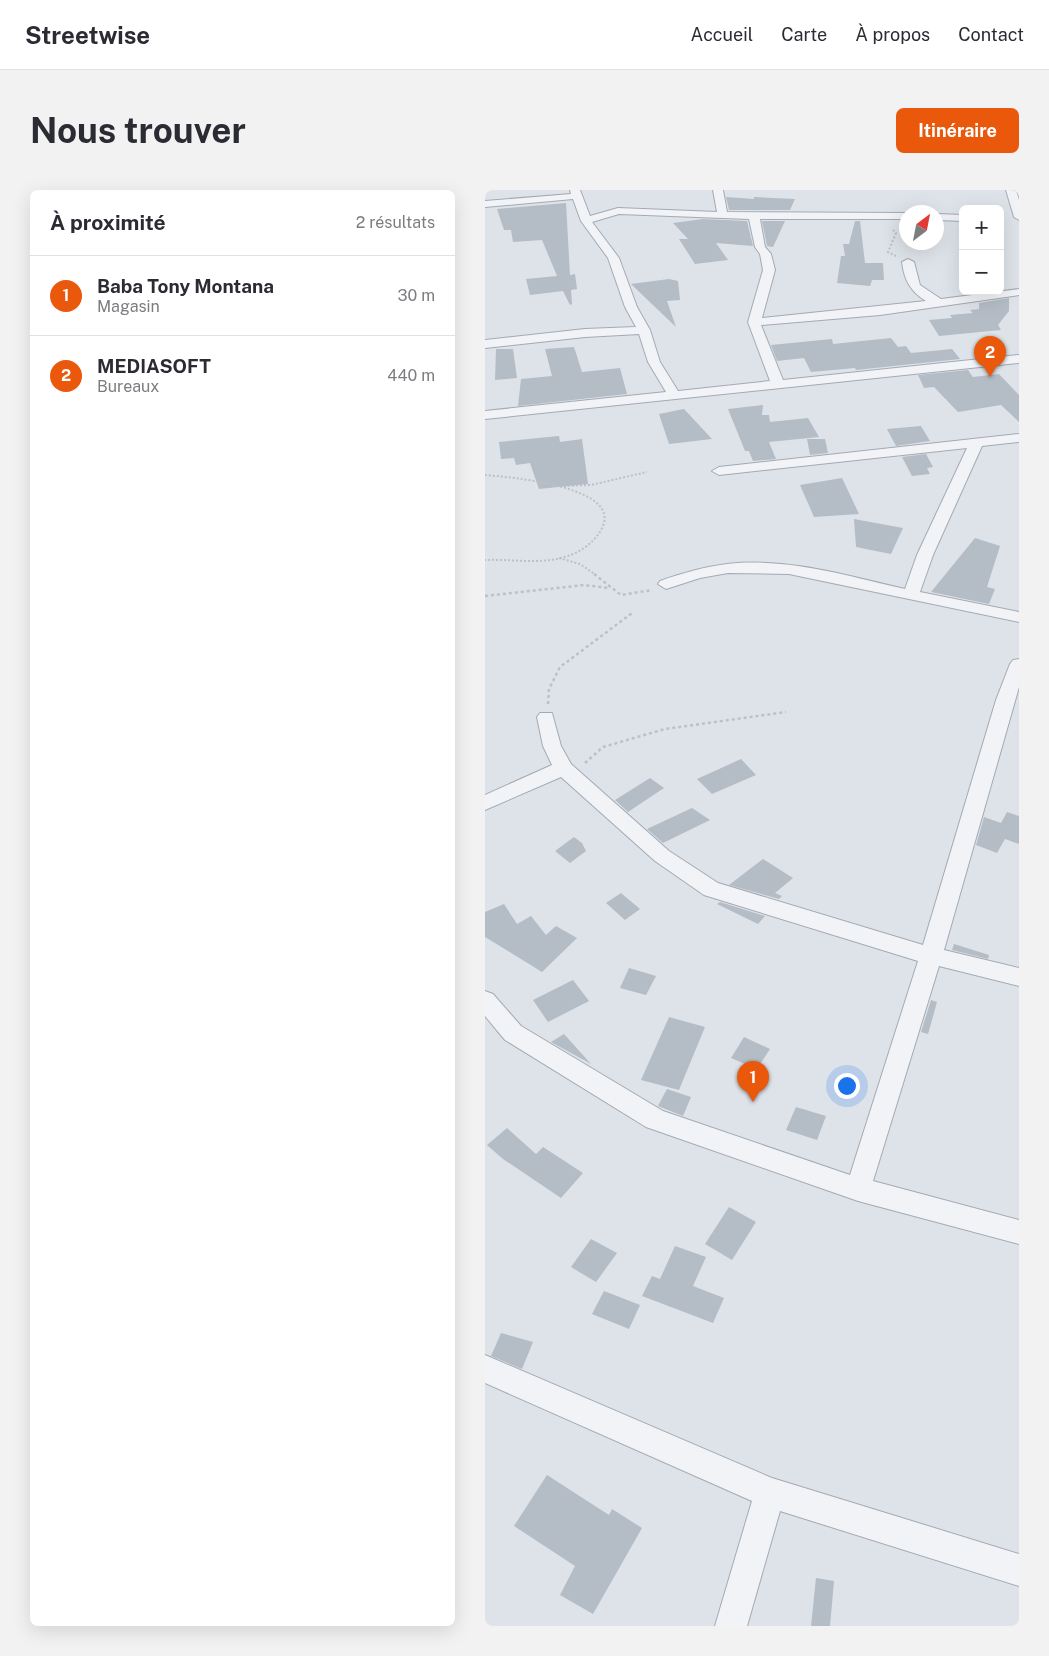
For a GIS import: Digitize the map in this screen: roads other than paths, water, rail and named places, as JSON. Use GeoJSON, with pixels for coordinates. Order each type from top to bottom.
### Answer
{"type":"FeatureCollection","features":[{"type":"Feature","properties":{"kind":"street"},"geometry":{"type":"LineString","coordinates":[[718,190],[717,194],[723,215]]}},
{"type":"Feature","properties":{"kind":"street"},"geometry":{"type":"LineString","coordinates":[[1011,190],[1017,220]]}},
{"type":"Feature","properties":{"kind":"street"},"geometry":{"type":"LineString","coordinates":[[485,204],[576,193],[586,221],[613,258],[624,283],[631,307],[644,330],[654,362],[674,395]]}},
{"type":"Feature","properties":{"kind":"street"},"geometry":{"type":"LineString","coordinates":[[586,221],[618,211],[754,216],[899,216]]}},
{"type":"Feature","properties":{"kind":"street"},"geometry":{"type":"LineString","coordinates":[[754,216],[759,247],[765,254],[769,270],[762,300],[754,322],[778,384]]}},
{"type":"Feature","properties":{"kind":"street"},"geometry":{"type":"LineString","coordinates":[[944,217],[959,218]]}},
{"type":"Feature","properties":{"kind":"street"},"geometry":{"type":"LineString","coordinates":[[908,262],[909,276],[914,286],[924,296],[937,302]]}},
{"type":"Feature","properties":{"kind":"street"},"geometry":{"type":"LineString","coordinates":[[754,322],[880,311],[1019,292]]}},
{"type":"Feature","properties":{"kind":"street"},"geometry":{"type":"LineString","coordinates":[[485,344],[585,333],[644,330]]}},
{"type":"Feature","properties":{"kind":"street"},"geometry":{"type":"LineString","coordinates":[[485,415],[1019,359]]}},
{"type":"Feature","properties":{"kind":"street"},"geometry":{"type":"LineString","coordinates":[[719,471],[1019,438]]}},
{"type":"Feature","properties":{"kind":"street"},"geometry":{"type":"LineString","coordinates":[[911,596],[925,555],[976,444]]}},
{"type":"Feature","properties":{"kind":"street"},"geometry":{"type":"LineString","coordinates":[[667,584],[691,574],[707,570],[767,568],[817,572],[911,596],[1019,617]]}},
{"type":"Feature","properties":{"kind":"street"},"geometry":{"type":"LineString","coordinates":[[858,1189],[931,956],[1005,700],[1019,664]]}},
{"type":"Feature","properties":{"kind":"street"},"geometry":{"type":"LineString","coordinates":[[546,717],[552,746],[563,768],[662,856],[711,890],[931,956],[1019,977]]}},
{"type":"Feature","properties":{"kind":"street"},"geometry":{"type":"LineString","coordinates":[[485,803],[563,768]]}},
{"type":"Feature","properties":{"kind":"street"},"geometry":{"type":"LineString","coordinates":[[485,1000],[513,1034],[655,1118],[858,1189],[1019,1232]]}},
{"type":"Feature","properties":{"kind":"street"},"geometry":{"type":"LineString","coordinates":[[485,1368],[770,1493],[1019,1570]]}},
{"type":"Feature","properties":{"kind":"street"},"geometry":{"type":"LineString","coordinates":[[731,1626],[770,1493]]}},
{"type":"Feature","properties":{"kind":"place","name":"MEDIASOFT"},"geometry":{"type":"Point","coordinates":[990,377]}},
{"type":"Feature","properties":{"kind":"place","name":"Baba Tony Montana"},"geometry":{"type":"Point","coordinates":[753,1102]}}]}
